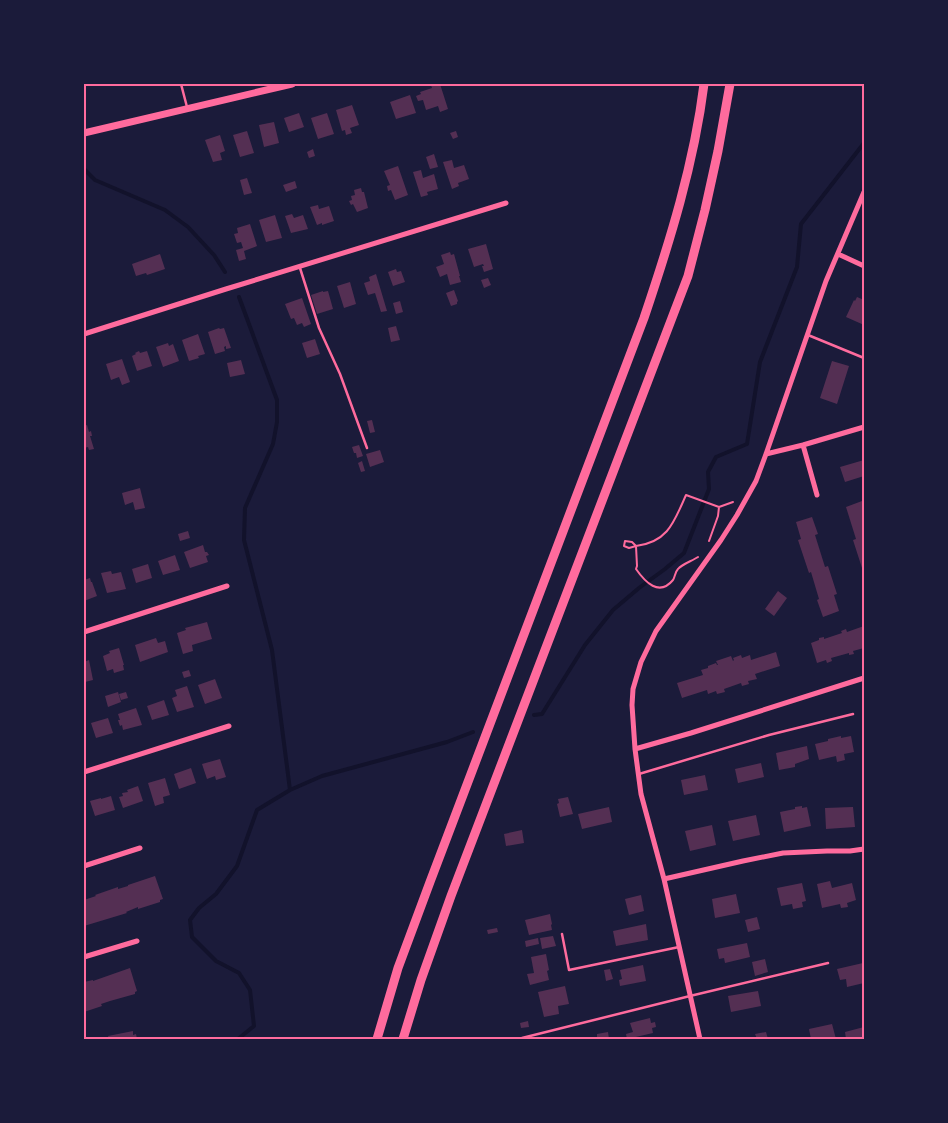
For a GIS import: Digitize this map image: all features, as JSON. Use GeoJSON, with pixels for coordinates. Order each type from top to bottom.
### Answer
{"type":"FeatureCollection","features":[{"type":"Feature","properties":{"kind":"main road"},"geometry":{"type":"LineString","coordinates":[[377,1039],[398,968],[662,267],[681,203],[694,146],[703,85]]}},
{"type":"Feature","properties":{"kind":"main road"},"geometry":{"type":"LineString","coordinates":[[403,1039],[421,980],[451,896],[688,276],[706,210],[730,86]]}},
{"type":"Feature","properties":{"kind":"street"},"geometry":{"type":"LineString","coordinates":[[84,132],[187,108],[260,87],[292,84]]}},
{"type":"Feature","properties":{"kind":"street"},"geometry":{"type":"LineString","coordinates":[[700,1039],[638,774],[632,705],[633,689],[642,662],[656,631],[721,540],[756,481],[826,281],[864,192]]}},
{"type":"Feature","properties":{"kind":"street"},"geometry":{"type":"LineString","coordinates":[[84,334],[299,266],[506,204]]}},
{"type":"Feature","properties":{"kind":"street"},"geometry":{"type":"LineString","coordinates":[[838,254],[864,266]]}},
{"type":"Feature","properties":{"kind":"street"},"geometry":{"type":"LineString","coordinates":[[766,454],[803,446],[864,427]]}},
{"type":"Feature","properties":{"kind":"street"},"geometry":{"type":"LineString","coordinates":[[803,446],[816,495]]}},
{"type":"Feature","properties":{"kind":"street"},"geometry":{"type":"LineString","coordinates":[[84,632],[227,586]]}},
{"type":"Feature","properties":{"kind":"street"},"geometry":{"type":"LineString","coordinates":[[635,750],[864,678]]}},
{"type":"Feature","properties":{"kind":"street"},"geometry":{"type":"LineString","coordinates":[[84,772],[229,726]]}},
{"type":"Feature","properties":{"kind":"street"},"geometry":{"type":"LineString","coordinates":[[84,866],[140,848]]}},
{"type":"Feature","properties":{"kind":"street"},"geometry":{"type":"LineString","coordinates":[[664,880],[783,853],[864,849]]}},
{"type":"Feature","properties":{"kind":"street"},"geometry":{"type":"LineString","coordinates":[[84,957],[137,941]]}},
{"type":"Feature","properties":{"kind":"lane"},"geometry":{"type":"LineString","coordinates":[[181,84],[187,108]]}},
{"type":"Feature","properties":{"kind":"lane"},"geometry":{"type":"LineString","coordinates":[[299,266],[319,328],[340,374],[367,448]]}},
{"type":"Feature","properties":{"kind":"lane"},"geometry":{"type":"LineString","coordinates":[[808,335],[864,358]]}},
{"type":"Feature","properties":{"kind":"lane"},"geometry":{"type":"LineString","coordinates":[[638,774],[769,735],[853,714]]}},
{"type":"Feature","properties":{"kind":"lane"},"geometry":{"type":"LineString","coordinates":[[562,934],[570,970],[679,947]]}},
{"type":"Feature","properties":{"kind":"lane"},"geometry":{"type":"LineString","coordinates":[[522,1038],[828,963]]}},
{"type":"Feature","properties":{"kind":"path"},"geometry":{"type":"LineString","coordinates":[[700,555],[678,569],[674,579],[666,586],[660,588],[651,585],[636,570],[636,546],[655,541],[665,534],[672,525],[686,495],[719,507],[739,500],[744,503]]}},
{"type":"Feature","properties":{"kind":"path"},"geometry":{"type":"LineString","coordinates":[[708,541],[718,516],[719,507]]}},
{"type":"Feature","properties":{"kind":"building"},"geometry":{"type":"Polygon","coordinates":[[[440,84],[448,109],[440,112],[438,106],[426,110],[423,100],[418,101],[416,96],[421,94],[420,92],[432,88],[431,85],[440,84]]]}},
{"type":"Feature","properties":{"kind":"building"},"geometry":{"type":"Polygon","coordinates":[[[410,95],[416,113],[396,119],[390,102],[410,95]]]}},
{"type":"Feature","properties":{"kind":"building"},"geometry":{"type":"Polygon","coordinates":[[[352,105],[359,125],[350,128],[352,133],[346,135],[345,130],[342,131],[336,110],[352,105]]]}},
{"type":"Feature","properties":{"kind":"building"},"geometry":{"type":"Polygon","coordinates":[[[299,113],[304,127],[289,132],[284,118],[299,113]]]}},
{"type":"Feature","properties":{"kind":"building"},"geometry":{"type":"Polygon","coordinates":[[[327,113],[334,134],[318,139],[311,118],[327,113]]]}},
{"type":"Feature","properties":{"kind":"building"},"geometry":{"type":"Polygon","coordinates":[[[274,122],[279,143],[264,147],[259,125],[274,122]]]}},
{"type":"Feature","properties":{"kind":"building"},"geometry":{"type":"Polygon","coordinates":[[[247,131],[254,153],[240,157],[233,135],[247,131]]]}},
{"type":"Feature","properties":{"kind":"building"},"geometry":{"type":"Polygon","coordinates":[[[456,131],[458,137],[453,139],[450,133],[456,131]]]}},
{"type":"Feature","properties":{"kind":"building"},"geometry":{"type":"Polygon","coordinates":[[[220,135],[225,151],[220,153],[222,160],[213,162],[205,140],[220,135]]]}},
{"type":"Feature","properties":{"kind":"building"},"geometry":{"type":"Polygon","coordinates":[[[313,149],[315,156],[309,158],[307,152],[313,149]]]}},
{"type":"Feature","properties":{"kind":"building"},"geometry":{"type":"Polygon","coordinates":[[[434,154],[438,167],[430,169],[426,157],[434,154]]]}},
{"type":"Feature","properties":{"kind":"building"},"geometry":{"type":"Polygon","coordinates":[[[452,160],[454,168],[464,165],[469,179],[458,183],[459,186],[452,189],[443,162],[452,160]]]}},
{"type":"Feature","properties":{"kind":"building"},"geometry":{"type":"Polygon","coordinates":[[[398,166],[408,195],[395,200],[391,190],[388,191],[387,186],[390,185],[384,171],[398,166]]]}},
{"type":"Feature","properties":{"kind":"building"},"geometry":{"type":"Polygon","coordinates":[[[421,170],[423,178],[434,174],[438,189],[427,192],[428,195],[421,197],[413,172],[421,170]]]}},
{"type":"Feature","properties":{"kind":"building"},"geometry":{"type":"Polygon","coordinates":[[[247,178],[252,193],[244,195],[240,180],[247,178]]]}},
{"type":"Feature","properties":{"kind":"building"},"geometry":{"type":"Polygon","coordinates":[[[295,181],[297,188],[286,192],[283,185],[295,181]]]}},
{"type":"Feature","properties":{"kind":"building"},"geometry":{"type":"Polygon","coordinates":[[[361,188],[362,192],[364,192],[368,208],[357,212],[349,201],[352,200],[351,196],[355,195],[354,190],[361,188]]]}},
{"type":"Feature","properties":{"kind":"building"},"geometry":{"type":"Polygon","coordinates":[[[318,205],[319,209],[329,206],[334,221],[317,225],[310,207],[318,205]]]}},
{"type":"Feature","properties":{"kind":"building"},"geometry":{"type":"Polygon","coordinates":[[[292,214],[294,218],[303,215],[308,229],[291,233],[285,216],[292,214]]]}},
{"type":"Feature","properties":{"kind":"building"},"geometry":{"type":"Polygon","coordinates":[[[275,215],[282,238],[266,242],[259,220],[275,215]]]}},
{"type":"Feature","properties":{"kind":"building"},"geometry":{"type":"Polygon","coordinates":[[[250,224],[257,246],[244,251],[246,259],[239,261],[236,250],[243,248],[241,242],[237,243],[234,234],[238,233],[237,228],[250,224]]]}},
{"type":"Feature","properties":{"kind":"building"},"geometry":{"type":"Polygon","coordinates":[[[486,244],[493,269],[484,272],[483,264],[474,267],[468,249],[486,244]]]}},
{"type":"Feature","properties":{"kind":"building"},"geometry":{"type":"Polygon","coordinates":[[[450,252],[451,255],[454,254],[461,282],[450,285],[447,274],[440,277],[436,267],[444,264],[441,255],[450,252]]]}},
{"type":"Feature","properties":{"kind":"building"},"geometry":{"type":"Polygon","coordinates":[[[160,254],[165,269],[147,275],[146,273],[136,276],[132,264],[160,254]]]}},
{"type":"Feature","properties":{"kind":"building"},"geometry":{"type":"Polygon","coordinates":[[[396,269],[397,272],[401,271],[405,282],[393,286],[388,272],[396,269]]]}},
{"type":"Feature","properties":{"kind":"building"},"geometry":{"type":"Polygon","coordinates":[[[376,274],[387,311],[381,312],[375,293],[368,295],[364,283],[370,281],[369,277],[376,274]]]}},
{"type":"Feature","properties":{"kind":"building"},"geometry":{"type":"Polygon","coordinates":[[[488,278],[491,285],[484,288],[481,280],[488,278]]]}},
{"type":"Feature","properties":{"kind":"building"},"geometry":{"type":"Polygon","coordinates":[[[350,282],[356,304],[344,308],[337,286],[350,282]]]}},
{"type":"Feature","properties":{"kind":"building"},"geometry":{"type":"Polygon","coordinates":[[[454,290],[458,301],[457,304],[451,306],[446,293],[454,290]]]}},
{"type":"Feature","properties":{"kind":"building"},"geometry":{"type":"Polygon","coordinates":[[[328,291],[333,309],[317,314],[311,295],[328,291]]]}},
{"type":"Feature","properties":{"kind":"building"},"geometry":{"type":"Polygon","coordinates":[[[857,297],[864,300],[864,325],[846,317],[857,297]]]}},
{"type":"Feature","properties":{"kind":"building"},"geometry":{"type":"Polygon","coordinates":[[[302,298],[311,324],[304,327],[302,323],[297,325],[294,318],[291,319],[285,304],[302,298]]]}},
{"type":"Feature","properties":{"kind":"building"},"geometry":{"type":"Polygon","coordinates":[[[400,301],[403,312],[396,314],[393,303],[400,301]]]}},
{"type":"Feature","properties":{"kind":"building"},"geometry":{"type":"Polygon","coordinates":[[[396,326],[400,340],[391,342],[388,328],[396,326]]]}},
{"type":"Feature","properties":{"kind":"building"},"geometry":{"type":"Polygon","coordinates":[[[224,328],[231,348],[226,349],[226,346],[224,347],[225,351],[215,354],[208,332],[224,328]]]}},
{"type":"Feature","properties":{"kind":"building"},"geometry":{"type":"Polygon","coordinates":[[[198,334],[205,354],[189,361],[182,340],[198,334]]]}},
{"type":"Feature","properties":{"kind":"building"},"geometry":{"type":"Polygon","coordinates":[[[315,339],[320,354],[307,358],[302,343],[315,339]]]}},
{"type":"Feature","properties":{"kind":"building"},"geometry":{"type":"Polygon","coordinates":[[[168,343],[169,346],[173,344],[179,361],[163,367],[156,347],[168,343]]]}},
{"type":"Feature","properties":{"kind":"building"},"geometry":{"type":"Polygon","coordinates":[[[139,351],[140,353],[147,351],[152,366],[137,371],[132,356],[139,351]]]}},
{"type":"Feature","properties":{"kind":"building"},"geometry":{"type":"Polygon","coordinates":[[[122,359],[130,382],[122,385],[119,377],[111,380],[106,364],[122,359]]]}},
{"type":"Feature","properties":{"kind":"building"},"geometry":{"type":"Polygon","coordinates":[[[241,360],[245,374],[230,377],[227,363],[241,360]]]}},
{"type":"Feature","properties":{"kind":"building"},"geometry":{"type":"Polygon","coordinates":[[[832,361],[849,366],[837,404],[820,398],[832,361]]]}},
{"type":"Feature","properties":{"kind":"building"},"geometry":{"type":"Polygon","coordinates":[[[372,420],[375,432],[370,433],[367,421],[372,420]]]}},
{"type":"Feature","properties":{"kind":"building"},"geometry":{"type":"Polygon","coordinates":[[[87,425],[89,432],[91,431],[92,436],[90,436],[94,449],[89,450],[88,447],[84,448],[84,426],[87,425]]]}},
{"type":"Feature","properties":{"kind":"building"},"geometry":{"type":"Polygon","coordinates":[[[359,445],[363,456],[357,458],[352,447],[359,445]]]}},
{"type":"Feature","properties":{"kind":"building"},"geometry":{"type":"Polygon","coordinates":[[[380,450],[384,462],[370,467],[366,454],[380,450]]]}},
{"type":"Feature","properties":{"kind":"building"},"geometry":{"type":"Polygon","coordinates":[[[864,460],[864,476],[845,482],[840,467],[864,460]]]}},
{"type":"Feature","properties":{"kind":"building"},"geometry":{"type":"Polygon","coordinates":[[[362,461],[365,471],[361,472],[358,463],[362,461]]]}},
{"type":"Feature","properties":{"kind":"building"},"geometry":{"type":"Polygon","coordinates":[[[140,488],[145,508],[135,510],[133,502],[125,505],[122,493],[140,488]]]}},
{"type":"Feature","properties":{"kind":"building"},"geometry":{"type":"Polygon","coordinates":[[[862,501],[864,508],[864,567],[862,568],[853,540],[856,539],[846,507],[862,501]]]}},
{"type":"Feature","properties":{"kind":"building"},"geometry":{"type":"Polygon","coordinates":[[[812,517],[818,534],[815,535],[825,567],[828,566],[837,594],[834,595],[839,611],[823,617],[811,572],[809,573],[798,540],[801,539],[796,522],[812,517]]]}},
{"type":"Feature","properties":{"kind":"building"},"geometry":{"type":"Polygon","coordinates":[[[188,531],[190,538],[180,541],[178,534],[188,531]]]}},
{"type":"Feature","properties":{"kind":"building"},"geometry":{"type":"Polygon","coordinates":[[[203,545],[205,552],[209,555],[206,556],[208,562],[190,568],[184,552],[203,545]]]}},
{"type":"Feature","properties":{"kind":"building"},"geometry":{"type":"Polygon","coordinates":[[[175,555],[180,570],[163,575],[158,561],[175,555]]]}},
{"type":"Feature","properties":{"kind":"building"},"geometry":{"type":"Polygon","coordinates":[[[148,564],[152,578],[136,583],[132,569],[148,564]]]}},
{"type":"Feature","properties":{"kind":"building"},"geometry":{"type":"Polygon","coordinates":[[[111,571],[112,574],[121,572],[126,589],[107,593],[101,573],[111,571]]]}},
{"type":"Feature","properties":{"kind":"building"},"geometry":{"type":"Polygon","coordinates":[[[90,578],[97,596],[84,601],[84,580],[90,578]]]}},
{"type":"Feature","properties":{"kind":"building"},"geometry":{"type":"Polygon","coordinates":[[[778,591],[787,598],[774,616],[765,609],[778,591]]]}},
{"type":"Feature","properties":{"kind":"building"},"geometry":{"type":"Polygon","coordinates":[[[207,622],[212,639],[192,645],[193,651],[183,654],[177,633],[186,630],[185,628],[207,622]]]}},
{"type":"Feature","properties":{"kind":"building"},"geometry":{"type":"Polygon","coordinates":[[[864,626],[864,648],[853,651],[854,654],[849,655],[849,653],[831,658],[832,661],[827,663],[826,660],[817,663],[811,643],[819,640],[819,638],[824,637],[824,639],[842,633],[841,631],[846,629],[847,632],[864,626]]]}},
{"type":"Feature","properties":{"kind":"building"},"geometry":{"type":"Polygon","coordinates":[[[156,638],[158,643],[165,641],[168,652],[140,662],[135,645],[156,638]]]}},
{"type":"Feature","properties":{"kind":"building"},"geometry":{"type":"Polygon","coordinates":[[[119,648],[124,670],[114,673],[113,669],[107,671],[103,656],[110,653],[109,651],[119,648]]]}},
{"type":"Feature","properties":{"kind":"building"},"geometry":{"type":"Polygon","coordinates":[[[776,652],[780,666],[755,674],[757,679],[748,681],[749,684],[742,686],[741,683],[724,689],[725,692],[717,694],[716,691],[708,694],[707,690],[682,698],[677,683],[703,675],[701,670],[716,663],[718,665],[716,661],[731,656],[733,661],[733,658],[741,655],[742,658],[750,655],[751,660],[776,652]]]}},
{"type":"Feature","properties":{"kind":"building"},"geometry":{"type":"Polygon","coordinates":[[[89,660],[93,680],[85,682],[84,662],[89,660]]]}},
{"type":"Feature","properties":{"kind":"building"},"geometry":{"type":"Polygon","coordinates":[[[189,670],[191,676],[184,678],[182,672],[189,670]]]}},
{"type":"Feature","properties":{"kind":"building"},"geometry":{"type":"Polygon","coordinates":[[[215,679],[222,698],[205,704],[198,685],[215,679]]]}},
{"type":"Feature","properties":{"kind":"building"},"geometry":{"type":"Polygon","coordinates":[[[187,686],[194,707],[177,712],[172,698],[177,696],[175,690],[187,686]]]}},
{"type":"Feature","properties":{"kind":"building"},"geometry":{"type":"Polygon","coordinates":[[[118,692],[121,702],[108,707],[105,696],[118,692]]]}},
{"type":"Feature","properties":{"kind":"building"},"geometry":{"type":"Polygon","coordinates":[[[126,692],[128,698],[121,700],[119,694],[126,692]]]}},
{"type":"Feature","properties":{"kind":"building"},"geometry":{"type":"Polygon","coordinates":[[[164,700],[169,715],[152,720],[147,706],[164,700]]]}},
{"type":"Feature","properties":{"kind":"building"},"geometry":{"type":"Polygon","coordinates":[[[136,708],[142,725],[123,730],[118,720],[120,720],[118,714],[136,708]]]}},
{"type":"Feature","properties":{"kind":"building"},"geometry":{"type":"Polygon","coordinates":[[[108,718],[113,733],[96,738],[91,723],[108,718]]]}},
{"type":"Feature","properties":{"kind":"building"},"geometry":{"type":"Polygon","coordinates":[[[841,736],[841,738],[851,736],[854,752],[844,754],[845,760],[837,762],[836,756],[819,760],[815,744],[841,736]]]}},
{"type":"Feature","properties":{"kind":"building"},"geometry":{"type":"Polygon","coordinates":[[[807,746],[809,759],[795,764],[795,767],[779,770],[776,753],[807,746]]]}},
{"type":"Feature","properties":{"kind":"building"},"geometry":{"type":"Polygon","coordinates":[[[220,759],[226,777],[216,780],[215,776],[207,779],[202,764],[220,759]]]}},
{"type":"Feature","properties":{"kind":"building"},"geometry":{"type":"Polygon","coordinates":[[[761,763],[764,777],[738,783],[735,769],[761,763]]]}},
{"type":"Feature","properties":{"kind":"building"},"geometry":{"type":"Polygon","coordinates":[[[191,768],[196,783],[179,789],[174,774],[191,768]]]}},
{"type":"Feature","properties":{"kind":"building"},"geometry":{"type":"Polygon","coordinates":[[[705,775],[708,790],[684,795],[681,780],[705,775]]]}},
{"type":"Feature","properties":{"kind":"building"},"geometry":{"type":"Polygon","coordinates":[[[165,778],[170,795],[163,797],[164,803],[155,806],[148,783],[165,778]]]}},
{"type":"Feature","properties":{"kind":"building"},"geometry":{"type":"Polygon","coordinates":[[[138,786],[143,801],[123,808],[119,797],[123,796],[122,793],[128,792],[127,790],[138,786]]]}},
{"type":"Feature","properties":{"kind":"building"},"geometry":{"type":"Polygon","coordinates":[[[111,796],[115,810],[95,816],[90,801],[111,796]]]}},
{"type":"Feature","properties":{"kind":"building"},"geometry":{"type":"Polygon","coordinates":[[[568,797],[573,814],[560,817],[557,804],[559,803],[558,799],[568,797]]]}},
{"type":"Feature","properties":{"kind":"building"},"geometry":{"type":"Polygon","coordinates":[[[802,806],[802,808],[807,807],[811,826],[784,832],[780,812],[802,806]]]}},
{"type":"Feature","properties":{"kind":"building"},"geometry":{"type":"Polygon","coordinates":[[[609,807],[612,822],[582,829],[578,814],[609,807]]]}},
{"type":"Feature","properties":{"kind":"building"},"geometry":{"type":"Polygon","coordinates":[[[853,807],[855,827],[826,829],[825,808],[853,807]]]}},
{"type":"Feature","properties":{"kind":"building"},"geometry":{"type":"Polygon","coordinates":[[[756,815],[760,835],[733,841],[728,821],[756,815]]]}},
{"type":"Feature","properties":{"kind":"building"},"geometry":{"type":"Polygon","coordinates":[[[712,825],[716,845],[690,851],[685,831],[712,825]]]}},
{"type":"Feature","properties":{"kind":"building"},"geometry":{"type":"Polygon","coordinates":[[[522,830],[524,843],[506,846],[504,834],[522,830]]]}},
{"type":"Feature","properties":{"kind":"building"},"geometry":{"type":"Polygon","coordinates":[[[155,876],[163,899],[160,902],[138,909],[138,907],[127,913],[84,926],[84,900],[155,876]]]}},
{"type":"Feature","properties":{"kind":"building"},"geometry":{"type":"Polygon","coordinates":[[[830,881],[832,888],[852,883],[856,900],[847,903],[848,907],[841,908],[840,904],[822,908],[817,884],[830,881]]]}},
{"type":"Feature","properties":{"kind":"building"},"geometry":{"type":"Polygon","coordinates":[[[802,883],[806,901],[802,902],[803,907],[793,909],[792,904],[781,906],[777,888],[802,883]]]}},
{"type":"Feature","properties":{"kind":"building"},"geometry":{"type":"Polygon","coordinates":[[[736,894],[740,913],[715,918],[712,899],[736,894]]]}},
{"type":"Feature","properties":{"kind":"building"},"geometry":{"type":"Polygon","coordinates":[[[641,895],[644,911],[629,915],[625,899],[641,895]]]}},
{"type":"Feature","properties":{"kind":"building"},"geometry":{"type":"Polygon","coordinates":[[[550,914],[552,930],[529,935],[525,920],[550,914]]]}},
{"type":"Feature","properties":{"kind":"building"},"geometry":{"type":"Polygon","coordinates":[[[757,917],[760,929],[748,932],[745,920],[757,917]]]}},
{"type":"Feature","properties":{"kind":"building"},"geometry":{"type":"Polygon","coordinates":[[[646,924],[648,940],[616,946],[613,931],[646,924]]]}},
{"type":"Feature","properties":{"kind":"building"},"geometry":{"type":"Polygon","coordinates":[[[497,928],[498,932],[488,934],[487,930],[497,928]]]}},
{"type":"Feature","properties":{"kind":"building"},"geometry":{"type":"Polygon","coordinates":[[[553,936],[556,946],[542,949],[540,938],[553,936]]]}},
{"type":"Feature","properties":{"kind":"building"},"geometry":{"type":"Polygon","coordinates":[[[538,938],[539,944],[526,947],[525,941],[538,938]]]}},
{"type":"Feature","properties":{"kind":"building"},"geometry":{"type":"Polygon","coordinates":[[[747,943],[750,957],[725,963],[724,958],[719,959],[717,949],[747,943]]]}},
{"type":"Feature","properties":{"kind":"building"},"geometry":{"type":"Polygon","coordinates":[[[546,954],[549,980],[530,985],[527,974],[534,973],[531,957],[546,954]]]}},
{"type":"Feature","properties":{"kind":"building"},"geometry":{"type":"Polygon","coordinates":[[[765,959],[768,972],[755,976],[752,962],[765,959]]]}},
{"type":"Feature","properties":{"kind":"building"},"geometry":{"type":"Polygon","coordinates":[[[863,963],[864,983],[847,987],[846,979],[840,980],[837,969],[863,963]]]}},
{"type":"Feature","properties":{"kind":"building"},"geometry":{"type":"Polygon","coordinates":[[[643,965],[646,981],[620,986],[619,980],[622,979],[620,970],[643,965]]]}},
{"type":"Feature","properties":{"kind":"building"},"geometry":{"type":"Polygon","coordinates":[[[130,968],[137,991],[135,994],[101,1004],[102,1006],[84,1012],[84,982],[93,981],[130,968]]]}},
{"type":"Feature","properties":{"kind":"building"},"geometry":{"type":"Polygon","coordinates":[[[610,969],[613,979],[606,981],[604,970],[610,969]]]}},
{"type":"Feature","properties":{"kind":"building"},"geometry":{"type":"Polygon","coordinates":[[[565,986],[569,1004],[558,1006],[559,1014],[544,1017],[538,992],[565,986]]]}},
{"type":"Feature","properties":{"kind":"building"},"geometry":{"type":"Polygon","coordinates":[[[758,991],[761,1006],[731,1012],[728,996],[758,991]]]}},
{"type":"Feature","properties":{"kind":"building"},"geometry":{"type":"Polygon","coordinates":[[[650,1018],[651,1023],[655,1022],[656,1027],[652,1028],[653,1033],[627,1039],[626,1034],[633,1032],[630,1023],[650,1018]]]}},
{"type":"Feature","properties":{"kind":"building"},"geometry":{"type":"Polygon","coordinates":[[[528,1021],[529,1027],[521,1028],[520,1023],[528,1021]]]}},
{"type":"Feature","properties":{"kind":"building"},"geometry":{"type":"Polygon","coordinates":[[[832,1024],[836,1039],[811,1039],[809,1029],[832,1024]]]}},
{"type":"Feature","properties":{"kind":"building"},"geometry":{"type":"Polygon","coordinates":[[[864,1027],[864,1039],[846,1039],[845,1032],[864,1027]]]}},
{"type":"Feature","properties":{"kind":"building"},"geometry":{"type":"Polygon","coordinates":[[[133,1031],[133,1035],[136,1034],[137,1039],[109,1039],[108,1036],[133,1031]]]}},
{"type":"Feature","properties":{"kind":"building"},"geometry":{"type":"Polygon","coordinates":[[[608,1032],[609,1039],[597,1039],[597,1034],[608,1032]]]}},
{"type":"Feature","properties":{"kind":"building"},"geometry":{"type":"Polygon","coordinates":[[[766,1032],[768,1039],[757,1039],[755,1034],[766,1032]]]}},
{"type":"Feature","properties":{"kind":"waterway"},"geometry":{"type":"LineString","coordinates":[[534,715],[542,714],[585,645],[613,610],[684,553],[709,489],[708,472],[716,457],[747,444],[760,362],[797,267],[801,224],[864,143]]}},
{"type":"Feature","properties":{"kind":"waterway"},"geometry":{"type":"LineString","coordinates":[[84,169],[95,180],[165,210],[188,227],[214,255],[225,272]]}},
{"type":"Feature","properties":{"kind":"waterway"},"geometry":{"type":"LineString","coordinates":[[239,297],[277,400],[277,422],[273,444],[245,508],[244,540],[272,650],[290,790]]}},
{"type":"Feature","properties":{"kind":"waterway"},"geometry":{"type":"LineString","coordinates":[[238,1039],[254,1026],[250,990],[239,973],[216,961],[192,937],[190,920],[199,908],[216,894],[237,866],[257,810],[290,790],[322,776],[447,742],[473,732]]}}]}
